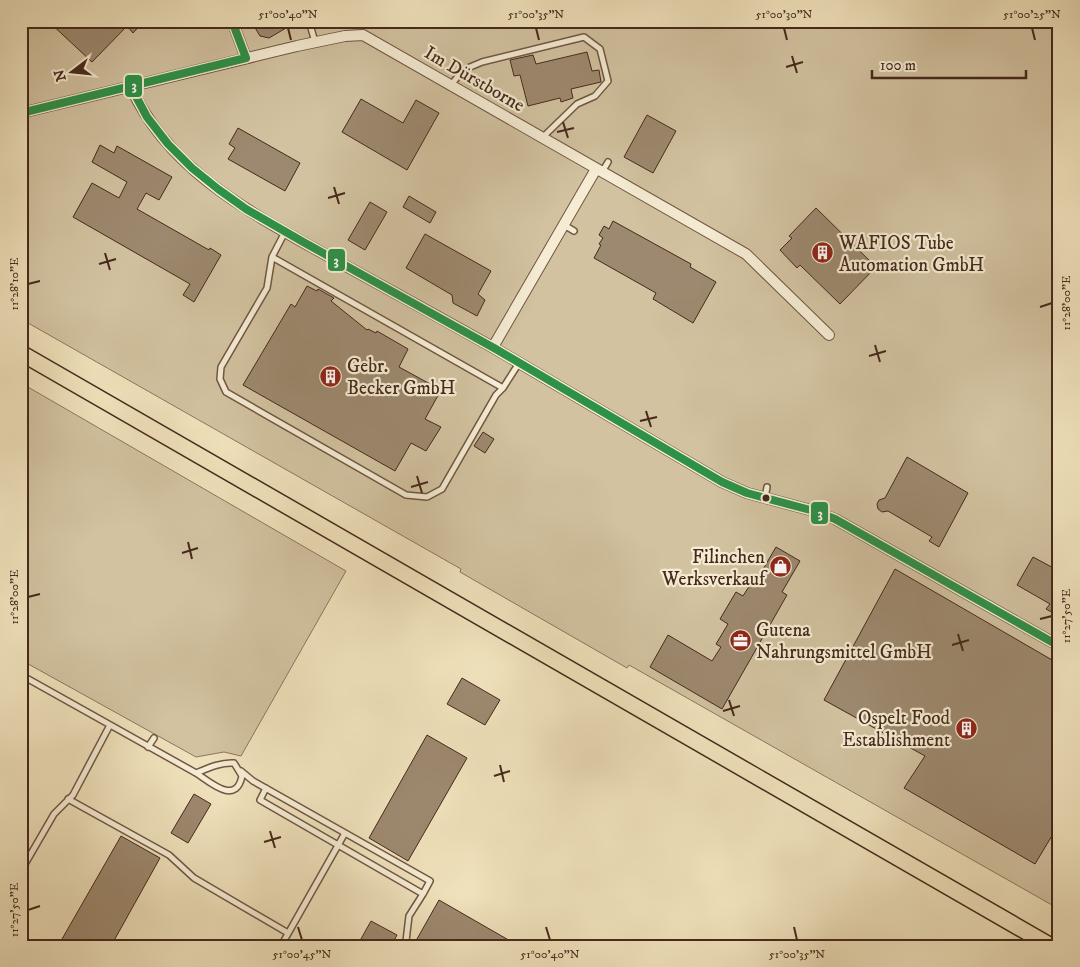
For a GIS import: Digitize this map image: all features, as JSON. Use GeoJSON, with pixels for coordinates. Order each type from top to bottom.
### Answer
{"type":"FeatureCollection","features":[{"type":"Feature","properties":{"kind":"main road"},"geometry":{"type":"LineString","coordinates":[[21,354],[1051,946]]}},
{"type":"Feature","properties":{"kind":"street"},"geometry":{"type":"LineString","coordinates":[[232,21],[246,58]]}},
{"type":"Feature","properties":{"kind":"street","name":"Im Dürstborne"},"geometry":{"type":"LineString","coordinates":[[21,113],[315,42],[345,36],[363,35],[599,171],[648,196],[746,254],[829,335]]}},
{"type":"Feature","properties":{"kind":"street"},"geometry":{"type":"LineString","coordinates":[[132,87],[147,117],[163,139],[205,181],[262,219],[494,347],[722,482],[765,499],[814,511],[835,519],[1059,646]]}},
{"type":"Feature","properties":{"kind":"street"},"geometry":{"type":"LineString","coordinates":[[494,347],[564,225],[599,171]]}},
{"type":"Feature","properties":{"kind":"lane"},"geometry":{"type":"LineString","coordinates":[[309,21],[315,42]]}},
{"type":"Feature","properties":{"kind":"lane"},"geometry":{"type":"LineString","coordinates":[[451,85],[463,70],[482,62],[584,37],[600,49],[608,82],[595,96],[577,104],[543,137]]}},
{"type":"Feature","properties":{"kind":"lane"},"geometry":{"type":"LineString","coordinates":[[599,171],[608,162]]}},
{"type":"Feature","properties":{"kind":"lane"},"geometry":{"type":"LineString","coordinates":[[564,225],[574,231]]}},
{"type":"Feature","properties":{"kind":"lane"},"geometry":{"type":"LineString","coordinates":[[285,232],[272,257],[267,288],[221,367],[220,379],[226,392],[406,495],[427,497],[442,489],[496,395],[503,388],[519,362]]}},
{"type":"Feature","properties":{"kind":"lane"},"geometry":{"type":"LineString","coordinates":[[272,257],[503,388]]}},
{"type":"Feature","properties":{"kind":"lane"},"geometry":{"type":"LineString","coordinates":[[765,499],[767,488]]}},
{"type":"Feature","properties":{"kind":"lane"},"geometry":{"type":"LineString","coordinates":[[21,675],[223,790],[228,791],[238,787],[242,776],[234,763],[220,764],[196,773]]}},
{"type":"Feature","properties":{"kind":"lane"},"geometry":{"type":"LineString","coordinates":[[21,871],[54,814],[73,795],[110,726]]}},
{"type":"Feature","properties":{"kind":"lane"},"geometry":{"type":"LineString","coordinates":[[148,747],[154,738]]}},
{"type":"Feature","properties":{"kind":"lane"},"geometry":{"type":"LineString","coordinates":[[240,772],[430,882],[409,916],[406,941],[403,946]]}},
{"type":"Feature","properties":{"kind":"lane"},"geometry":{"type":"LineString","coordinates":[[266,788],[260,800],[423,894]]}},
{"type":"Feature","properties":{"kind":"lane"},"geometry":{"type":"LineString","coordinates":[[68,800],[168,855],[194,878],[288,934]]}},
{"type":"Feature","properties":{"kind":"lane"},"geometry":{"type":"LineString","coordinates":[[281,946],[345,833]]}},
{"type":"Feature","properties":{"kind":"shaded area"},"geometry":{"type":"Polygon","coordinates":[[[21,21],[1059,21],[1059,909],[629,665],[627,668],[460,572],[461,569],[21,319],[21,21]]]}},
{"type":"Feature","properties":{"kind":"shaded area"},"geometry":{"type":"Polygon","coordinates":[[[21,383],[346,571],[241,756],[224,752],[196,757],[21,660],[21,383]]]}},
{"type":"Feature","properties":{"kind":"building"},"geometry":{"type":"Polygon","coordinates":[[[48,21],[144,21],[133,33],[127,26],[92,62],[48,21]]]}},
{"type":"Feature","properties":{"kind":"building"},"geometry":{"type":"Polygon","coordinates":[[[251,21],[298,21],[269,38],[260,36],[251,21]]]}},
{"type":"Feature","properties":{"kind":"building"},"geometry":{"type":"Polygon","coordinates":[[[587,52],[592,71],[599,70],[601,82],[571,89],[573,98],[561,102],[560,98],[528,106],[520,75],[514,76],[510,60],[533,55],[536,64],[587,52]]]}},
{"type":"Feature","properties":{"kind":"building"},"geometry":{"type":"Polygon","coordinates":[[[361,99],[403,123],[416,100],[439,113],[407,170],[342,132],[361,99]]]}},
{"type":"Feature","properties":{"kind":"building"},"geometry":{"type":"Polygon","coordinates":[[[647,115],[676,131],[653,173],[624,157],[647,115]]]}},
{"type":"Feature","properties":{"kind":"building"},"geometry":{"type":"Polygon","coordinates":[[[238,128],[300,163],[285,191],[228,159],[235,148],[229,144],[238,128]]]}},
{"type":"Feature","properties":{"kind":"building"},"geometry":{"type":"Polygon","coordinates":[[[100,145],[114,153],[117,146],[172,177],[159,200],[146,193],[137,209],[221,255],[194,302],[183,295],[190,284],[73,217],[92,183],[119,198],[127,182],[92,162],[100,145]]]}},
{"type":"Feature","properties":{"kind":"building"},"geometry":{"type":"Polygon","coordinates":[[[409,196],[436,212],[430,223],[403,207],[409,196]]]}},
{"type":"Feature","properties":{"kind":"building"},"geometry":{"type":"Polygon","coordinates":[[[370,202],[387,212],[365,250],[348,240],[370,202]]]}},
{"type":"Feature","properties":{"kind":"building","name":"WAFIOS Tube Automation GmbH"},"geometry":{"type":"Polygon","coordinates":[[[816,208],[876,267],[840,304],[800,265],[797,268],[780,250],[792,238],[789,236],[816,208]]]}},
{"type":"Feature","properties":{"kind":"building"},"geometry":{"type":"Polygon","coordinates":[[[613,221],[691,264],[690,267],[716,282],[693,323],[653,299],[656,293],[594,258],[603,238],[599,235],[604,226],[609,229],[613,221]]]}},
{"type":"Feature","properties":{"kind":"building"},"geometry":{"type":"Polygon","coordinates":[[[425,234],[491,271],[478,294],[485,300],[477,316],[453,303],[452,295],[406,268],[425,234]]]}},
{"type":"Feature","properties":{"kind":"building","name":"Gebr. Becker GmbH"},"geometry":{"type":"Polygon","coordinates":[[[307,286],[317,291],[318,289],[334,298],[331,301],[367,330],[376,333],[377,331],[408,349],[399,367],[441,390],[425,419],[441,427],[426,451],[411,443],[395,471],[243,385],[291,304],[295,307],[307,286]]]}},
{"type":"Feature","properties":{"kind":"building"},"geometry":{"type":"Polygon","coordinates":[[[483,432],[494,439],[485,453],[474,446],[483,432]]]}},
{"type":"Feature","properties":{"kind":"building"},"geometry":{"type":"Polygon","coordinates":[[[907,457],[968,493],[939,547],[929,541],[932,537],[888,511],[882,512],[878,509],[877,504],[879,500],[885,498],[907,457]]]}},
{"type":"Feature","properties":{"kind":"building","name":"Gutena Nahrungsmittel GmbH"},"geometry":{"type":"Polygon","coordinates":[[[776,547],[800,561],[782,592],[787,595],[722,709],[650,667],[668,635],[712,661],[721,647],[716,644],[728,624],[720,619],[736,592],[743,596],[755,577],[758,578],[776,547]]]}},
{"type":"Feature","properties":{"kind":"building"},"geometry":{"type":"Polygon","coordinates":[[[1033,557],[1059,571],[1059,616],[1046,609],[1050,604],[1017,585],[1033,557]]]}},
{"type":"Feature","properties":{"kind":"building","name":"Ospelt Food Establishment"},"geometry":{"type":"Polygon","coordinates":[[[895,569],[1059,664],[1059,824],[1035,864],[904,788],[925,756],[824,700],[895,569]]]}},
{"type":"Feature","properties":{"kind":"building"},"geometry":{"type":"Polygon","coordinates":[[[462,678],[500,700],[485,725],[447,704],[462,678]]]}},
{"type":"Feature","properties":{"kind":"building"},"geometry":{"type":"Polygon","coordinates":[[[427,735],[467,758],[408,861],[369,838],[427,735]]]}},
{"type":"Feature","properties":{"kind":"building"},"geometry":{"type":"Polygon","coordinates":[[[194,794],[211,804],[188,843],[171,833],[194,794]]]}},
{"type":"Feature","properties":{"kind":"building"},"geometry":{"type":"Polygon","coordinates":[[[121,836],[160,858],[111,946],[74,946],[62,939],[121,836]]]}},
{"type":"Feature","properties":{"kind":"building"},"geometry":{"type":"Polygon","coordinates":[[[439,900],[519,946],[413,946],[439,900]]]}},
{"type":"Feature","properties":{"kind":"building"},"geometry":{"type":"Polygon","coordinates":[[[371,921],[397,935],[391,946],[357,946],[371,921]]]}},
{"type":"Feature","properties":{"kind":"transit line","name":"3"},"geometry":{"type":"LineString","coordinates":[[232,21],[246,58]]}},
{"type":"Feature","properties":{"kind":"transit line","name":"3"},"geometry":{"type":"LineString","coordinates":[[21,113],[246,58]]}},
{"type":"Feature","properties":{"kind":"transit line","name":"3"},"geometry":{"type":"LineString","coordinates":[[131,87],[147,117],[168,144],[192,168],[246,209],[494,348],[722,482],[747,493],[814,511],[835,519],[1059,646]]}},
{"type":"Feature","properties":{"kind":"place","name":"WAFIOS Tube Automation GmbH"},"geometry":{"type":"Point","coordinates":[823,253]}},
{"type":"Feature","properties":{"kind":"place","name":"Gebr. Becker GmbH"},"geometry":{"type":"Point","coordinates":[331,376]}},
{"type":"Feature","properties":{"kind":"place","name":"Filinchen Werksverkauf"},"geometry":{"type":"Point","coordinates":[781,567]}},
{"type":"Feature","properties":{"kind":"place","name":"Gutena Nahrungsmittel GmbH"},"geometry":{"type":"Point","coordinates":[740,640]}},
{"type":"Feature","properties":{"kind":"place","name":"Ospelt Food Establishment"},"geometry":{"type":"Point","coordinates":[966,728]}}]}
